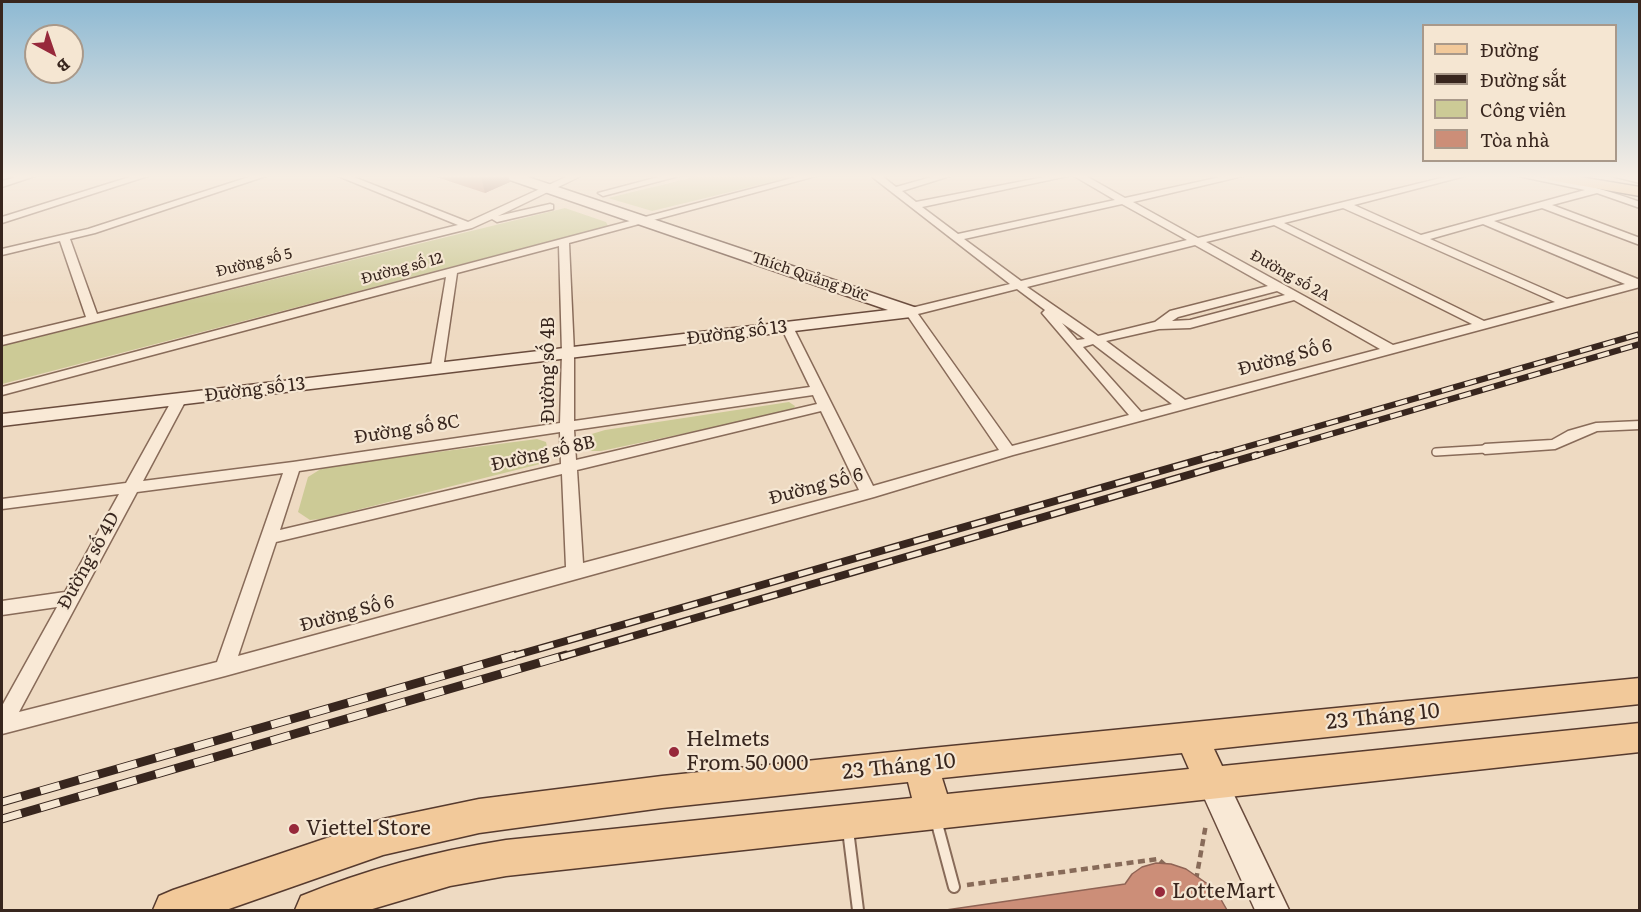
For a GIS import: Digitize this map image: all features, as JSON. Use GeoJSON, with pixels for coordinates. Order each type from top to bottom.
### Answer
{"type":"FeatureCollection","features":[{"type":"Feature","properties":{"kind":"main road","name":"23 Tháng 10"},"geometry":{"type":"LineString","coordinates":[[173,910],[383,837],[479,816],[662,792],[921,764],[1640,691]]}},
{"type":"Feature","properties":{"kind":"main road"},"geometry":{"type":"LineString","coordinates":[[315,910],[399,881],[450,867],[506,858],[1640,737]]}},
{"type":"Feature","properties":{"kind":"main road"},"geometry":{"type":"LineString","coordinates":[[1192,738],[1213,784]]}},
{"type":"Feature","properties":{"kind":"main road"},"geometry":{"type":"LineString","coordinates":[[921,764],[934,813]]}},
{"type":"Feature","properties":{"kind":"street"},"geometry":{"type":"LineString","coordinates":[[2,252],[64,238],[126,219]]}},
{"type":"Feature","properties":{"kind":"street"},"geometry":{"type":"LineString","coordinates":[[449,219],[468,226],[500,219]]}},
{"type":"Feature","properties":{"kind":"street","name":"Đường số 5"},"geometry":{"type":"LineString","coordinates":[[2,341],[468,226],[484,219]]}},
{"type":"Feature","properties":{"kind":"street","name":"Thích Quảng Đức"},"geometry":{"type":"LineString","coordinates":[[642,219],[911,312]]}},
{"type":"Feature","properties":{"kind":"street","name":"Đường số 12"},"geometry":{"type":"LineString","coordinates":[[2,391],[651,219]]}},
{"type":"Feature","properties":{"kind":"street"},"geometry":{"type":"LineString","coordinates":[[934,219],[1039,301],[1183,405]]}},
{"type":"Feature","properties":{"kind":"street"},"geometry":{"type":"LineString","coordinates":[[958,237],[1043,219]]}},
{"type":"Feature","properties":{"kind":"street","name":"Đường số 2A"},"geometry":{"type":"LineString","coordinates":[[1156,219],[1392,350]]}},
{"type":"Feature","properties":{"kind":"street","name":"Đường số 13"},"geometry":{"type":"LineString","coordinates":[[2,420],[179,400],[438,366],[568,353],[911,312],[1289,219]]}},
{"type":"Feature","properties":{"kind":"street"},"geometry":{"type":"LineString","coordinates":[[1376,219],[1565,302]]}},
{"type":"Feature","properties":{"kind":"street"},"geometry":{"type":"LineString","coordinates":[[1421,238],[1493,219]]}},
{"type":"Feature","properties":{"kind":"street"},"geometry":{"type":"LineString","coordinates":[[1579,219],[1640,242]]}},
{"type":"Feature","properties":{"kind":"street"},"geometry":{"type":"LineString","coordinates":[[1484,221],[1638,284]]}},
{"type":"Feature","properties":{"kind":"street"},"geometry":{"type":"LineString","coordinates":[[1275,222],[1481,324]]}},
{"type":"Feature","properties":{"kind":"street"},"geometry":{"type":"LineString","coordinates":[[64,238],[92,318]]}},
{"type":"Feature","properties":{"kind":"street","name":"Đường số 4B"},"geometry":{"type":"LineString","coordinates":[[564,242],[568,353],[567,426],[575,571]]}},
{"type":"Feature","properties":{"kind":"street"},"geometry":{"type":"LineString","coordinates":[[438,366],[452,272]]}},
{"type":"Feature","properties":{"kind":"street","name":"Đường Số 6"},"geometry":{"type":"LineString","coordinates":[[2,724],[225,668],[1138,417],[1638,284]]}},
{"type":"Feature","properties":{"kind":"street"},"geometry":{"type":"LineString","coordinates":[[1159,325],[1174,314],[1278,287]]}},
{"type":"Feature","properties":{"kind":"street"},"geometry":{"type":"LineString","coordinates":[[835,321],[851,307],[852,300],[844,290]]}},
{"type":"Feature","properties":{"kind":"street"},"geometry":{"type":"LineString","coordinates":[[1074,345],[1159,325],[1190,324],[1296,296]]}},
{"type":"Feature","properties":{"kind":"street"},"geometry":{"type":"LineString","coordinates":[[1039,301],[1074,345],[1138,417]]}},
{"type":"Feature","properties":{"kind":"street"},"geometry":{"type":"LineString","coordinates":[[911,312],[1008,453]]}},
{"type":"Feature","properties":{"kind":"street"},"geometry":{"type":"LineString","coordinates":[[787,327],[868,493]]}},
{"type":"Feature","properties":{"kind":"street","name":"Đường số 8C"},"geometry":{"type":"LineString","coordinates":[[2,504],[293,467],[818,390]]}},
{"type":"Feature","properties":{"kind":"street","name":"Đường số 4D"},"geometry":{"type":"LineString","coordinates":[[2,724],[129,487],[179,400]]}},
{"type":"Feature","properties":{"kind":"street","name":"Đường số 8B"},"geometry":{"type":"LineString","coordinates":[[270,538],[825,406]]}},
{"type":"Feature","properties":{"kind":"street"},"geometry":{"type":"LineString","coordinates":[[1485,449],[1555,444],[1573,434],[1596,427],[1640,425]]}},
{"type":"Feature","properties":{"kind":"street"},"geometry":{"type":"LineString","coordinates":[[225,668],[293,467]]}},
{"type":"Feature","properties":{"kind":"street"},"geometry":{"type":"LineString","coordinates":[[2,608],[69,598]]}},
{"type":"Feature","properties":{"kind":"street"},"geometry":{"type":"LineString","coordinates":[[1213,784],[1272,910]]}},
{"type":"Feature","properties":{"kind":"lane"},"geometry":{"type":"LineString","coordinates":[[1436,452],[1485,449]]}},
{"type":"Feature","properties":{"kind":"lane"},"geometry":{"type":"LineString","coordinates":[[934,813],[954,887]]}},
{"type":"Feature","properties":{"kind":"lane"},"geometry":{"type":"LineString","coordinates":[[847,822],[858,910]]}},
{"type":"Feature","properties":{"kind":"path"},"geometry":{"type":"LineString","coordinates":[[1195,889],[1213,784]]}},
{"type":"Feature","properties":{"kind":"path"},"geometry":{"type":"LineString","coordinates":[[954,887],[1158,859],[1167,867]]}},
{"type":"Feature","properties":{"kind":"green space"},"geometry":{"type":"Polygon","coordinates":[[[522,219],[596,219],[606,222],[608,226],[2,384],[2,346],[522,219]]]}},
{"type":"Feature","properties":{"kind":"green space"},"geometry":{"type":"Polygon","coordinates":[[[789,402],[795,406],[786,412],[601,451],[589,451],[585,436],[605,430],[789,402]]]}},
{"type":"Feature","properties":{"kind":"green space"},"geometry":{"type":"Polygon","coordinates":[[[537,439],[546,442],[549,456],[540,464],[321,519],[310,520],[298,512],[308,477],[324,467],[537,439]]]}},
{"type":"Feature","properties":{"kind":"building"},"geometry":{"type":"Polygon","coordinates":[[[1156,863],[1171,864],[1186,869],[1215,889],[1227,910],[946,910],[1125,884],[1132,874],[1142,867],[1156,863]]]}},
{"type":"Feature","properties":{"kind":"railway"},"geometry":{"type":"LineString","coordinates":[[1211,457],[1640,334]]}},
{"type":"Feature","properties":{"kind":"railway"},"geometry":{"type":"LineString","coordinates":[[1252,457],[1640,344]]}},
{"type":"Feature","properties":{"kind":"railway"},"geometry":{"type":"LineString","coordinates":[[510,657],[1216,455]]}},
{"type":"Feature","properties":{"kind":"railway"},"geometry":{"type":"LineString","coordinates":[[561,657],[1257,455]]}},
{"type":"Feature","properties":{"kind":"railway"},"geometry":{"type":"LineString","coordinates":[[2,802],[515,655]]}},
{"type":"Feature","properties":{"kind":"railway"},"geometry":{"type":"LineString","coordinates":[[2,819],[566,655]]}},
{"type":"Feature","properties":{"kind":"place","name":"Helmets From 50 000"},"geometry":{"type":"Point","coordinates":[674,752]}},
{"type":"Feature","properties":{"kind":"place","name":"Viettel Store"},"geometry":{"type":"Point","coordinates":[294,829]}},
{"type":"Feature","properties":{"kind":"place","name":"LotteMart"},"geometry":{"type":"Point","coordinates":[1160,892]}}]}
